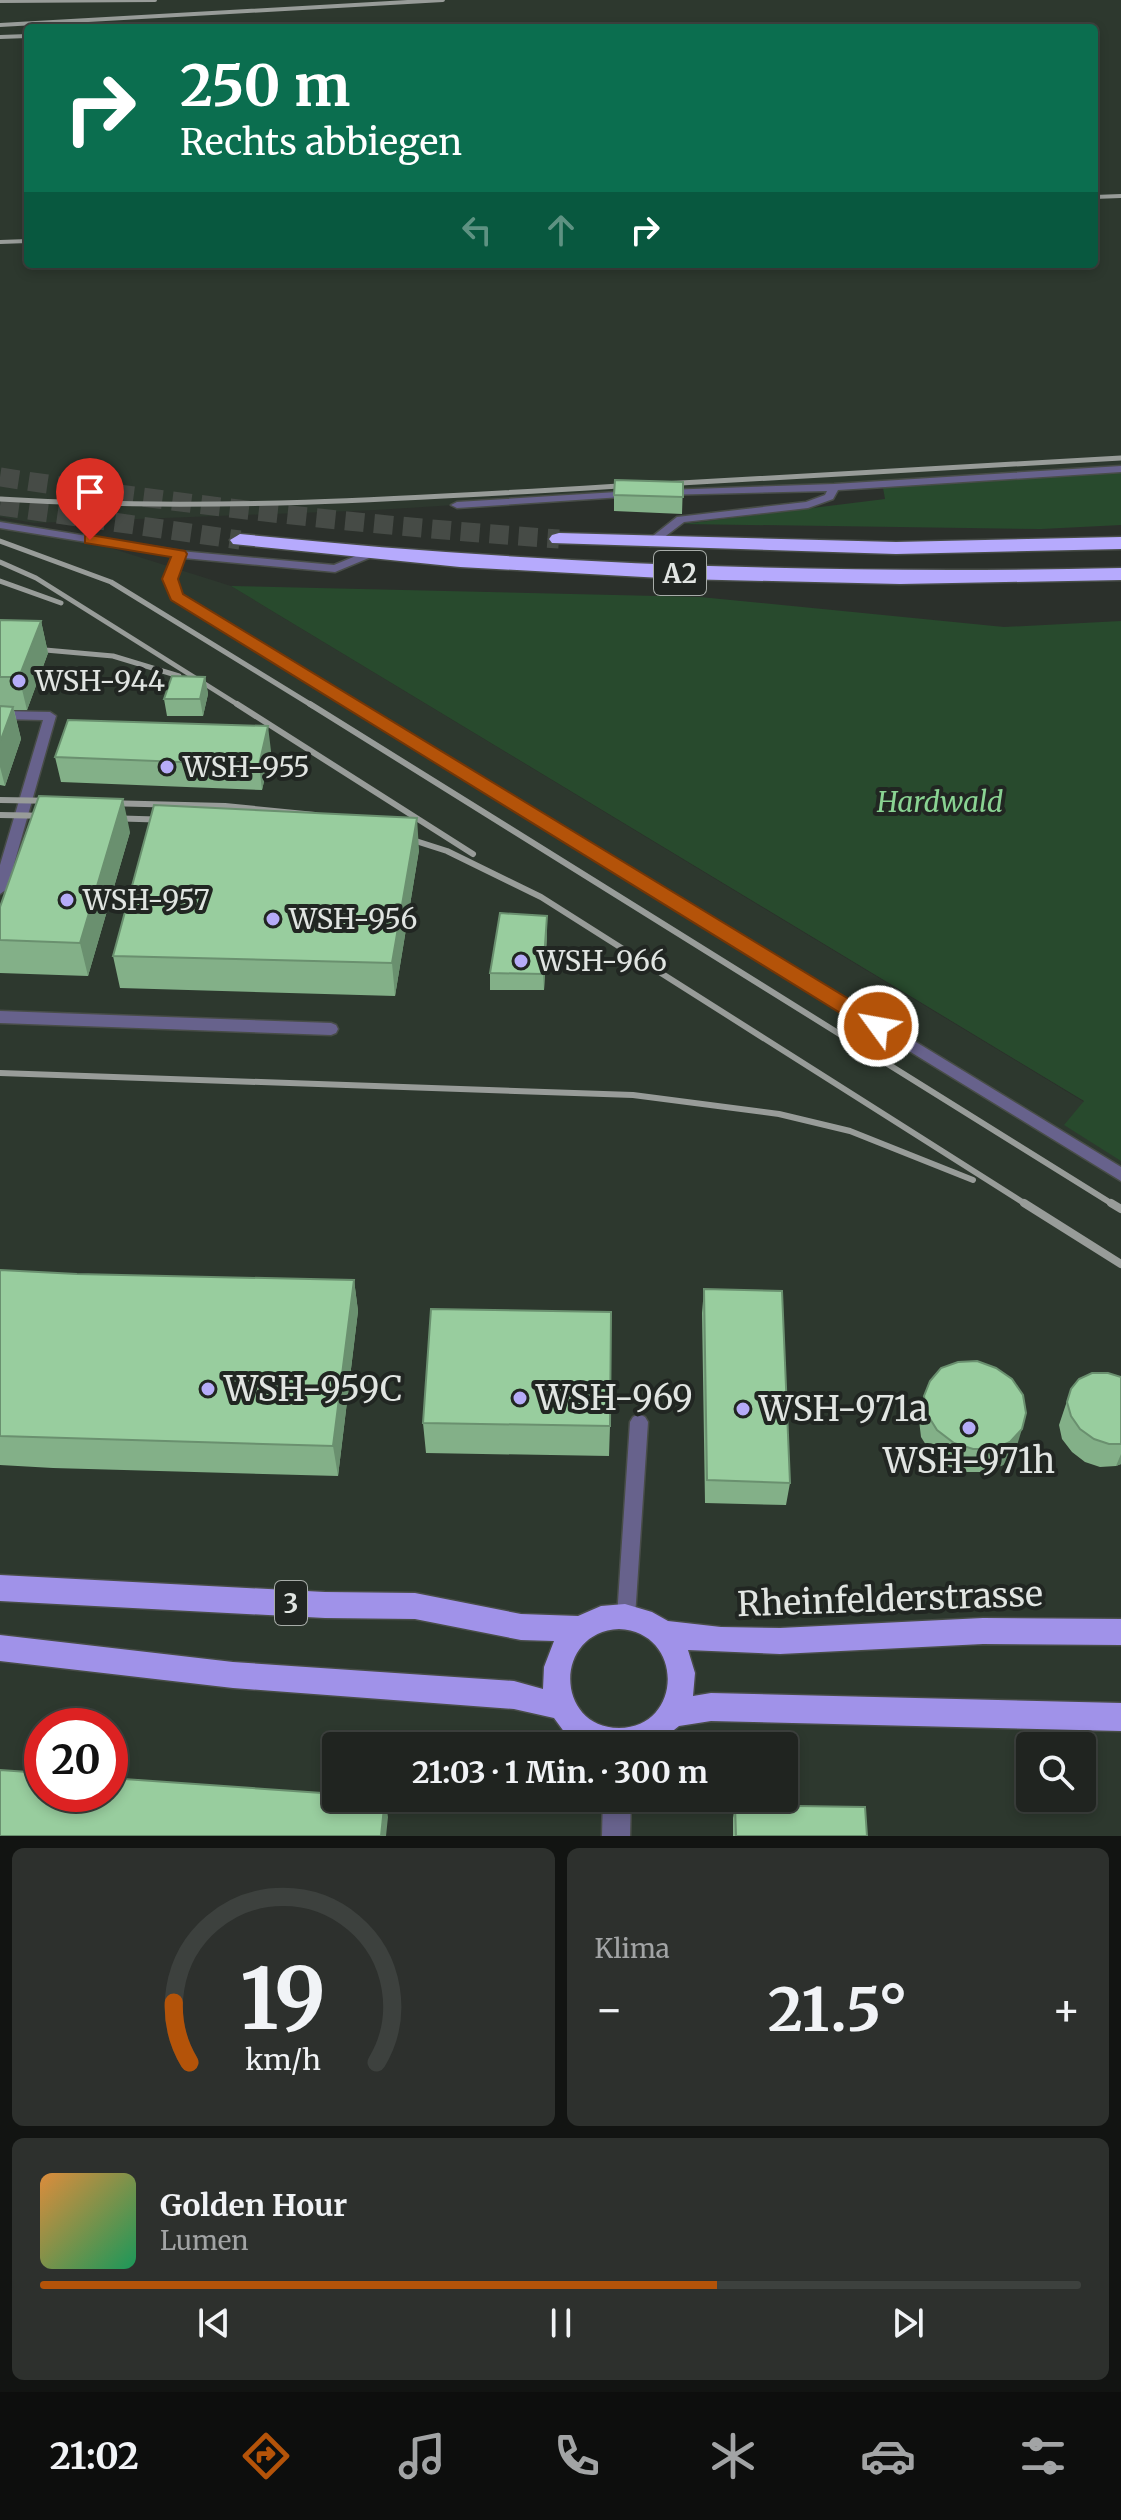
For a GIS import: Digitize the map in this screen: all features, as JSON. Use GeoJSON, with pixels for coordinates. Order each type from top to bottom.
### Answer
{"type":"FeatureCollection","features":[{"type":"Feature","properties":{"kind":"highway","name":"A2"},"geometry":{"type":"LineString","coordinates":[[559,539],[896,548],[1121,543]]}},
{"type":"Feature","properties":{"kind":"highway","name":"A2"},"geometry":{"type":"LineString","coordinates":[[240,540],[530,566],[729,575],[941,578],[1121,574]]}},
{"type":"Feature","properties":{"kind":"main road","name":"3"},"geometry":{"type":"LineString","coordinates":[[0,1588],[415,1606],[521,1627],[580,1629]]}},
{"type":"Feature","properties":{"kind":"main road"},"geometry":{"type":"LineString","coordinates":[[586,1732],[563,1707],[556,1673],[568,1641],[580,1629],[594,1621],[626,1617],[645,1622],[661,1633],[679,1657],[682,1671],[680,1699],[674,1713],[652,1732]]}},
{"type":"Feature","properties":{"kind":"main road","name":"Rheinfelderstrasse"},"geometry":{"type":"LineString","coordinates":[[661,1633],[697,1639],[764,1641],[1037,1628],[1121,1632]]}},
{"type":"Feature","properties":{"kind":"main road"},"geometry":{"type":"LineString","coordinates":[[0,1648],[233,1675],[514,1695],[563,1707]]}},
{"type":"Feature","properties":{"kind":"main road"},"geometry":{"type":"LineString","coordinates":[[674,1713],[711,1707],[1121,1717]]}},
{"type":"Feature","properties":{"kind":"street"},"geometry":{"type":"LineString","coordinates":[[616,1836],[617,1812]]}},
{"type":"Feature","properties":{"kind":"lane"},"geometry":{"type":"LineString","coordinates":[[659,493],[834,487],[1121,469]]}},
{"type":"Feature","properties":{"kind":"lane"},"geometry":{"type":"LineString","coordinates":[[650,543],[681,519],[808,505],[829,497],[834,487]]}},
{"type":"Feature","properties":{"kind":"lane"},"geometry":{"type":"LineString","coordinates":[[457,505],[643,493]]}},
{"type":"Feature","properties":{"kind":"lane"},"geometry":{"type":"LineString","coordinates":[[0,525],[180,554],[335,569],[372,553]]}},
{"type":"Feature","properties":{"kind":"lane"},"geometry":{"type":"LineString","coordinates":[[180,554],[170,579],[176,596],[1121,1175]]}},
{"type":"Feature","properties":{"kind":"lane"},"geometry":{"type":"LineString","coordinates":[[0,715],[50,716],[0,889]]}},
{"type":"Feature","properties":{"kind":"lane"},"geometry":{"type":"LineString","coordinates":[[0,1017],[331,1029]]}},
{"type":"Feature","properties":{"kind":"lane"},"geometry":{"type":"LineString","coordinates":[[626,1617],[639,1422]]}},
{"type":"Feature","properties":{"kind":"shaded area"},"geometry":{"type":"Polygon","coordinates":[[[0,0],[1121,0],[1121,469],[376,510],[34,523],[0,517],[0,0]]]}},
{"type":"Feature","properties":{"kind":"shaded area"},"geometry":{"type":"Polygon","coordinates":[[[0,519],[44,527],[231,586],[1084,1102],[1121,1099],[1121,1836],[0,1836],[0,519]]]}},
{"type":"Feature","properties":{"kind":"green space"},"geometry":{"type":"Polygon","coordinates":[[[1121,469],[1121,525],[1041,529],[683,524],[885,499],[882,482],[1121,469]]]}},
{"type":"Feature","properties":{"kind":"green space","name":"Hardwald"},"geometry":{"type":"Polygon","coordinates":[[[231,586],[700,597],[1004,627],[1121,621],[1121,1161],[1064,1125],[1084,1101],[231,586]]]}},
{"type":"Feature","properties":{"kind":"building"},"geometry":{"type":"Polygon","coordinates":[[[615,480],[683,482],[683,497],[614,495],[615,480]]]}},
{"type":"Feature","properties":{"kind":"building"},"geometry":{"type":"Polygon","coordinates":[[[0,620],[41,621],[19,677],[0,677],[0,620]]]}},
{"type":"Feature","properties":{"kind":"building"},"geometry":{"type":"Polygon","coordinates":[[[172,676],[205,677],[200,699],[164,699],[172,676]]]}},
{"type":"Feature","properties":{"kind":"building"},"geometry":{"type":"Polygon","coordinates":[[[0,706],[13,707],[0,742],[0,706]]]}},
{"type":"Feature","properties":{"kind":"building"},"geometry":{"type":"Polygon","coordinates":[[[68,720],[268,726],[259,765],[55,757],[68,720]]]}},
{"type":"Feature","properties":{"kind":"building","name":"WSH-957"},"geometry":{"type":"Polygon","coordinates":[[[39,796],[123,799],[80,943],[0,940],[0,907],[39,796]]]}},
{"type":"Feature","properties":{"kind":"building","name":"WSH-956"},"geometry":{"type":"Polygon","coordinates":[[[154,805],[417,818],[392,963],[113,956],[154,805]]]}},
{"type":"Feature","properties":{"kind":"building","name":"WSH-966"},"geometry":{"type":"Polygon","coordinates":[[[500,913],[547,916],[543,974],[490,973],[500,913]]]}},
{"type":"Feature","properties":{"kind":"building","name":"WSH-959C"},"geometry":{"type":"Polygon","coordinates":[[[0,1270],[354,1280],[333,1446],[0,1436],[0,1270]]]}},
{"type":"Feature","properties":{"kind":"building","name":"WSH-971a"},"geometry":{"type":"Polygon","coordinates":[[[704,1289],[782,1291],[790,1483],[707,1480],[704,1289]]]}},
{"type":"Feature","properties":{"kind":"building","name":"WSH-969"},"geometry":{"type":"Polygon","coordinates":[[[431,1309],[611,1312],[610,1426],[423,1423],[431,1309]]]}},
{"type":"Feature","properties":{"kind":"building","name":"WSH-971h"},"geometry":{"type":"Polygon","coordinates":[[[977,1361],[996,1368],[1012,1379],[1023,1395],[1026,1413],[1022,1429],[1010,1442],[993,1449],[973,1449],[954,1443],[937,1430],[927,1414],[924,1396],[930,1381],[941,1368],[958,1362],[977,1361]]]}},
{"type":"Feature","properties":{"kind":"building"},"geometry":{"type":"Polygon","coordinates":[[[1092,1373],[1121,1377],[1121,1444],[1094,1439],[1080,1429],[1071,1416],[1067,1402],[1071,1389],[1079,1379],[1092,1373]]]}},
{"type":"Feature","properties":{"kind":"building"},"geometry":{"type":"Polygon","coordinates":[[[0,1770],[24,1772],[24,1812],[128,1812],[128,1779],[322,1793],[322,1812],[384,1812],[381,1836],[0,1836],[0,1770]]]}},
{"type":"Feature","properties":{"kind":"building"},"geometry":{"type":"Polygon","coordinates":[[[798,1806],[865,1807],[867,1836],[736,1836],[735,1812],[798,1812],[798,1806]]]}},
{"type":"Feature","properties":{"kind":"tunnel"},"geometry":{"type":"LineString","coordinates":[[0,477],[279,514],[559,539]]}},
{"type":"Feature","properties":{"kind":"tunnel"},"geometry":{"type":"LineString","coordinates":[[0,506],[240,540]]}},
{"type":"Feature","properties":{"kind":"railway"},"geometry":{"type":"LineString","coordinates":[[0,1],[155,0]]}},
{"type":"Feature","properties":{"kind":"railway"},"geometry":{"type":"LineString","coordinates":[[0,25],[443,0]]}},
{"type":"Feature","properties":{"kind":"railway"},"geometry":{"type":"LineString","coordinates":[[0,37],[24,36]]}},
{"type":"Feature","properties":{"kind":"railway"},"geometry":{"type":"LineString","coordinates":[[1098,197],[1121,196]]}},
{"type":"Feature","properties":{"kind":"railway"},"geometry":{"type":"LineString","coordinates":[[0,242],[24,241]]}},
{"type":"Feature","properties":{"kind":"railway"},"geometry":{"type":"LineString","coordinates":[[663,484],[1121,458]]}},
{"type":"Feature","properties":{"kind":"railway"},"geometry":{"type":"LineString","coordinates":[[0,499],[238,504],[397,499],[635,485]]}},
{"type":"Feature","properties":{"kind":"railway"},"geometry":{"type":"LineString","coordinates":[[0,541],[111,582],[313,706]]}},
{"type":"Feature","properties":{"kind":"railway"},"geometry":{"type":"LineString","coordinates":[[0,562],[36,578],[240,706]]}},
{"type":"Feature","properties":{"kind":"railway"},"geometry":{"type":"LineString","coordinates":[[0,581],[61,603]]}},
{"type":"Feature","properties":{"kind":"railway"},"geometry":{"type":"LineString","coordinates":[[0,646],[113,656],[179,676]]}},
{"type":"Feature","properties":{"kind":"railway"},"geometry":{"type":"LineString","coordinates":[[237,704],[473,854]]}},
{"type":"Feature","properties":{"kind":"railway"},"geometry":{"type":"LineString","coordinates":[[310,704],[1114,1205]]}},
{"type":"Feature","properties":{"kind":"railway"},"geometry":{"type":"LineString","coordinates":[[0,800],[60,801]]}},
{"type":"Feature","properties":{"kind":"railway"},"geometry":{"type":"LineString","coordinates":[[104,803],[225,806],[315,815]]}},
{"type":"Feature","properties":{"kind":"railway"},"geometry":{"type":"LineString","coordinates":[[0,815],[53,816]]}},
{"type":"Feature","properties":{"kind":"railway"},"geometry":{"type":"LineString","coordinates":[[105,818],[173,820]]}},
{"type":"Feature","properties":{"kind":"railway"},"geometry":{"type":"LineString","coordinates":[[397,835],[447,851],[541,897],[1027,1205]]}},
{"type":"Feature","properties":{"kind":"railway"},"geometry":{"type":"LineString","coordinates":[[0,1073],[633,1095],[779,1114],[850,1131],[973,1180]]}},
{"type":"Feature","properties":{"kind":"railway"},"geometry":{"type":"LineString","coordinates":[[1024,1203],[1121,1264]]}},
{"type":"Feature","properties":{"kind":"railway"},"geometry":{"type":"LineString","coordinates":[[1111,1203],[1121,1209]]}},
{"type":"Feature","properties":{"kind":"place","name":"WSH-944"},"geometry":{"type":"Point","coordinates":[19,681]}},
{"type":"Feature","properties":{"kind":"place","name":"WSH-955"},"geometry":{"type":"Point","coordinates":[167,767]}},
{"type":"Feature","properties":{"kind":"place","name":"WSH-957"},"geometry":{"type":"Point","coordinates":[67,900]}},
{"type":"Feature","properties":{"kind":"place","name":"WSH-956"},"geometry":{"type":"Point","coordinates":[273,919]}},
{"type":"Feature","properties":{"kind":"place","name":"WSH-966"},"geometry":{"type":"Point","coordinates":[521,961]}},
{"type":"Feature","properties":{"kind":"place","name":"WSH-959C"},"geometry":{"type":"Point","coordinates":[208,1389]}},
{"type":"Feature","properties":{"kind":"place","name":"WSH-969"},"geometry":{"type":"Point","coordinates":[520,1398]}},
{"type":"Feature","properties":{"kind":"place","name":"WSH-971a"},"geometry":{"type":"Point","coordinates":[743,1409]}},
{"type":"Feature","properties":{"kind":"place","name":"WSH-971h"},"geometry":{"type":"Point","coordinates":[969,1428]}},
{"type":"Feature","properties":{"kind":"route"},"geometry":{"type":"LineString","coordinates":[[90,540],[180,554],[170,579],[176,596],[878,1026]]}}]}
